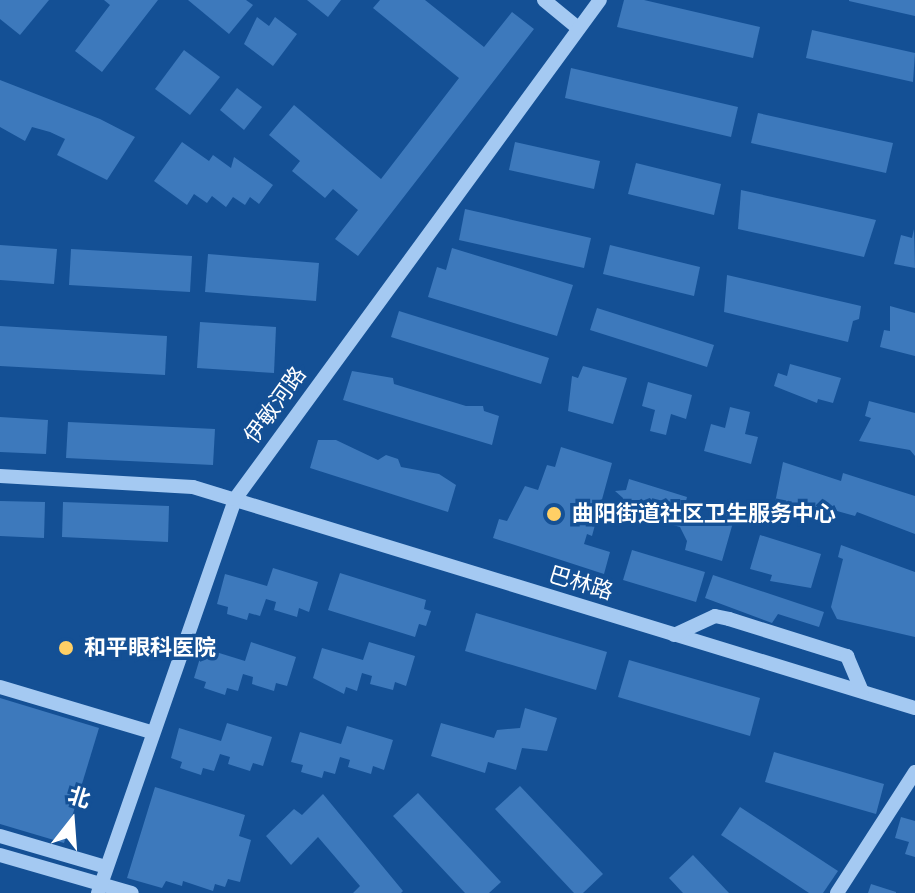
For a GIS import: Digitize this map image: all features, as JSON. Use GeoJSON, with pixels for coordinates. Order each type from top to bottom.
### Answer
{"type":"FeatureCollection","features":[{"type":"Feature","properties":{"kind":"street","name":"伊敏河路"},"geometry":{"type":"LineString","coordinates":[[99,888],[235,499],[600,0]]}},
{"type":"Feature","properties":{"kind":"street"},"geometry":{"type":"LineString","coordinates":[[546,1],[578,28]]}},
{"type":"Feature","properties":{"kind":"street","name":"巴林路"},"geometry":{"type":"LineString","coordinates":[[0,476],[193,487],[915,708]]}},
{"type":"Feature","properties":{"kind":"street"},"geometry":{"type":"LineString","coordinates":[[674,635],[715,616],[729,619],[847,656],[862,691]]}},
{"type":"Feature","properties":{"kind":"street"},"geometry":{"type":"LineString","coordinates":[[0,687],[151,732]]}},
{"type":"Feature","properties":{"kind":"street"},"geometry":{"type":"LineString","coordinates":[[837,893],[915,772]]}},
{"type":"Feature","properties":{"kind":"street"},"geometry":{"type":"LineString","coordinates":[[0,836],[106,867]]}},
{"type":"Feature","properties":{"kind":"street"},"geometry":{"type":"LineString","coordinates":[[0,855],[99,888],[132,893]]}},
{"type":"Feature","properties":{"kind":"building"},"geometry":{"type":"Polygon","coordinates":[[[0,0],[49,0],[20,35],[0,19],[0,0]]]}},
{"type":"Feature","properties":{"kind":"building"},"geometry":{"type":"Polygon","coordinates":[[[104,0],[158,0],[102,72],[75,51],[110,5],[104,0]]]}},
{"type":"Feature","properties":{"kind":"building"},"geometry":{"type":"Polygon","coordinates":[[[188,0],[246,0],[253,5],[229,34],[188,0]]]}},
{"type":"Feature","properties":{"kind":"building"},"geometry":{"type":"Polygon","coordinates":[[[307,0],[341,0],[328,17],[307,0]]]}},
{"type":"Feature","properties":{"kind":"building"},"geometry":{"type":"Polygon","coordinates":[[[380,0],[425,0],[484,47],[512,12],[534,29],[358,256],[335,239],[358,210],[333,189],[325,198],[292,171],[300,161],[269,135],[294,105],[381,179],[459,78],[373,8],[380,0]]]}},
{"type":"Feature","properties":{"kind":"building"},"geometry":{"type":"Polygon","coordinates":[[[624,0],[644,0],[760,27],[753,58],[617,27],[624,0]]]}},
{"type":"Feature","properties":{"kind":"building"},"geometry":{"type":"Polygon","coordinates":[[[915,0],[915,16],[849,1],[915,0]]]}},
{"type":"Feature","properties":{"kind":"building"},"geometry":{"type":"Polygon","coordinates":[[[257,17],[269,26],[275,17],[297,34],[273,66],[244,44],[257,17]]]}},
{"type":"Feature","properties":{"kind":"building"},"geometry":{"type":"Polygon","coordinates":[[[812,30],[915,53],[913,82],[806,58],[812,30]]]}},
{"type":"Feature","properties":{"kind":"building"},"geometry":{"type":"Polygon","coordinates":[[[184,50],[220,77],[190,115],[155,89],[184,50]]]}},
{"type":"Feature","properties":{"kind":"building"},"geometry":{"type":"Polygon","coordinates":[[[571,68],[738,107],[731,137],[565,98],[571,68]]]}},
{"type":"Feature","properties":{"kind":"building"},"geometry":{"type":"Polygon","coordinates":[[[0,80],[100,119],[135,137],[107,180],[57,155],[65,139],[32,127],[25,141],[0,127],[0,80]]]}},
{"type":"Feature","properties":{"kind":"building"},"geometry":{"type":"Polygon","coordinates":[[[237,88],[262,107],[244,130],[220,110],[237,88]]]}},
{"type":"Feature","properties":{"kind":"building"},"geometry":{"type":"Polygon","coordinates":[[[758,113],[893,143],[886,173],[751,143],[758,113]]]}},
{"type":"Feature","properties":{"kind":"building"},"geometry":{"type":"Polygon","coordinates":[[[182,142],[209,161],[213,155],[231,168],[234,157],[273,185],[259,204],[250,197],[245,205],[233,197],[226,207],[212,196],[207,203],[194,194],[187,205],[154,181],[182,142]]]}},
{"type":"Feature","properties":{"kind":"building"},"geometry":{"type":"Polygon","coordinates":[[[515,142],[600,161],[594,189],[509,170],[515,142]]]}},
{"type":"Feature","properties":{"kind":"building"},"geometry":{"type":"Polygon","coordinates":[[[636,163],[721,184],[714,215],[628,194],[636,163]]]}},
{"type":"Feature","properties":{"kind":"building"},"geometry":{"type":"Polygon","coordinates":[[[741,190],[876,220],[864,257],[738,229],[741,190]]]}},
{"type":"Feature","properties":{"kind":"building"},"geometry":{"type":"Polygon","coordinates":[[[465,209],[591,238],[584,268],[459,240],[465,209]]]}},
{"type":"Feature","properties":{"kind":"building"},"geometry":{"type":"Polygon","coordinates":[[[914,229],[915,268],[894,264],[901,235],[912,238],[914,229]]]}},
{"type":"Feature","properties":{"kind":"building"},"geometry":{"type":"Polygon","coordinates":[[[0,245],[57,249],[54,284],[0,280],[0,245]]]}},
{"type":"Feature","properties":{"kind":"building"},"geometry":{"type":"Polygon","coordinates":[[[610,245],[700,267],[694,296],[603,274],[610,245]]]}},
{"type":"Feature","properties":{"kind":"building"},"geometry":{"type":"Polygon","coordinates":[[[452,248],[573,285],[557,336],[428,297],[437,267],[446,270],[452,248]]]}},
{"type":"Feature","properties":{"kind":"building"},"geometry":{"type":"Polygon","coordinates":[[[71,249],[192,256],[190,292],[69,285],[71,249]]]}},
{"type":"Feature","properties":{"kind":"building"},"geometry":{"type":"Polygon","coordinates":[[[208,254],[319,263],[316,301],[205,292],[208,254]]]}},
{"type":"Feature","properties":{"kind":"building"},"geometry":{"type":"Polygon","coordinates":[[[727,275],[861,306],[859,319],[853,321],[848,342],[724,312],[727,275]]]}},
{"type":"Feature","properties":{"kind":"building"},"geometry":{"type":"Polygon","coordinates":[[[890,306],[915,313],[915,356],[880,347],[884,330],[890,331],[890,306]]]}},
{"type":"Feature","properties":{"kind":"building"},"geometry":{"type":"Polygon","coordinates":[[[597,308],[714,345],[707,367],[590,330],[597,308]]]}},
{"type":"Feature","properties":{"kind":"building"},"geometry":{"type":"Polygon","coordinates":[[[399,311],[549,358],[541,384],[391,337],[399,311]]]}},
{"type":"Feature","properties":{"kind":"building"},"geometry":{"type":"Polygon","coordinates":[[[200,322],[276,327],[274,373],[197,368],[200,322]]]}},
{"type":"Feature","properties":{"kind":"building"},"geometry":{"type":"Polygon","coordinates":[[[0,326],[167,336],[165,375],[0,366],[0,326]]]}},
{"type":"Feature","properties":{"kind":"building"},"geometry":{"type":"Polygon","coordinates":[[[790,364],[841,378],[833,403],[818,399],[817,403],[774,386],[778,373],[787,376],[790,364]]]}},
{"type":"Feature","properties":{"kind":"building"},"geometry":{"type":"Polygon","coordinates":[[[583,366],[627,378],[613,424],[568,411],[572,376],[578,378],[583,366]]]}},
{"type":"Feature","properties":{"kind":"building"},"geometry":{"type":"Polygon","coordinates":[[[352,371],[393,378],[394,384],[466,406],[483,406],[484,411],[499,416],[492,445],[343,400],[352,371]]]}},
{"type":"Feature","properties":{"kind":"building"},"geometry":{"type":"Polygon","coordinates":[[[648,382],[692,395],[686,419],[671,414],[666,435],[650,431],[655,410],[642,406],[648,382]]]}},
{"type":"Feature","properties":{"kind":"building"},"geometry":{"type":"Polygon","coordinates":[[[869,401],[915,413],[915,456],[910,450],[859,441],[871,418],[865,416],[869,401]]]}},
{"type":"Feature","properties":{"kind":"building"},"geometry":{"type":"Polygon","coordinates":[[[730,407],[750,412],[745,434],[758,437],[751,464],[704,451],[711,424],[725,428],[730,407]]]}},
{"type":"Feature","properties":{"kind":"building"},"geometry":{"type":"Polygon","coordinates":[[[0,417],[48,420],[46,454],[0,452],[0,417]]]}},
{"type":"Feature","properties":{"kind":"building"},"geometry":{"type":"Polygon","coordinates":[[[68,422],[215,429],[213,465],[66,458],[68,422]]]}},
{"type":"Feature","properties":{"kind":"building"},"geometry":{"type":"Polygon","coordinates":[[[318,440],[336,440],[378,460],[386,455],[398,459],[401,467],[439,474],[456,485],[448,512],[310,468],[318,440]]]}},
{"type":"Feature","properties":{"kind":"building","name":"曲阳街道社区卫生服务中心"},"geometry":{"type":"Polygon","coordinates":[[[561,447],[612,463],[592,536],[587,534],[584,544],[610,552],[604,574],[493,538],[499,519],[507,521],[525,486],[538,490],[547,465],[555,467],[561,447]]]}},
{"type":"Feature","properties":{"kind":"building"},"geometry":{"type":"Polygon","coordinates":[[[783,462],[841,481],[843,473],[915,496],[915,534],[857,512],[855,516],[837,511],[834,505],[830,521],[795,505],[775,503],[783,462]]]}},
{"type":"Feature","properties":{"kind":"building"},"geometry":{"type":"Polygon","coordinates":[[[629,479],[687,497],[683,513],[708,521],[712,505],[736,512],[722,561],[685,550],[687,541],[680,527],[621,510],[623,498],[615,491],[626,490],[629,479]]]}},
{"type":"Feature","properties":{"kind":"building"},"geometry":{"type":"Polygon","coordinates":[[[0,501],[45,502],[44,538],[0,536],[0,501]]]}},
{"type":"Feature","properties":{"kind":"building"},"geometry":{"type":"Polygon","coordinates":[[[63,502],[169,506],[168,542],[62,537],[63,502]]]}},
{"type":"Feature","properties":{"kind":"building"},"geometry":{"type":"Polygon","coordinates":[[[760,535],[821,554],[811,588],[770,581],[772,575],[750,569],[760,535]]]}},
{"type":"Feature","properties":{"kind":"building"},"geometry":{"type":"Polygon","coordinates":[[[841,545],[915,572],[915,637],[837,619],[831,607],[843,559],[838,557],[841,545]]]}},
{"type":"Feature","properties":{"kind":"building"},"geometry":{"type":"Polygon","coordinates":[[[632,550],[705,572],[696,602],[623,580],[632,550]]]}},
{"type":"Feature","properties":{"kind":"building"},"geometry":{"type":"Polygon","coordinates":[[[273,568],[318,582],[309,612],[299,608],[297,617],[274,610],[276,602],[266,599],[260,616],[249,613],[247,620],[227,614],[228,607],[217,604],[225,574],[267,586],[273,568]]]}},
{"type":"Feature","properties":{"kind":"building"},"geometry":{"type":"Polygon","coordinates":[[[340,573],[426,600],[424,609],[431,611],[426,626],[419,624],[415,637],[328,610],[340,573]]]}},
{"type":"Feature","properties":{"kind":"building"},"geometry":{"type":"Polygon","coordinates":[[[713,575],[824,612],[819,627],[778,614],[772,623],[705,598],[713,575]]]}},
{"type":"Feature","properties":{"kind":"building"},"geometry":{"type":"Polygon","coordinates":[[[476,613],[607,652],[596,690],[465,651],[476,613]]]}},
{"type":"Feature","properties":{"kind":"building"},"geometry":{"type":"Polygon","coordinates":[[[251,642],[296,657],[287,686],[276,683],[274,691],[252,684],[253,677],[243,674],[238,691],[227,688],[225,695],[204,688],[206,682],[194,678],[203,648],[245,661],[251,642]]]}},
{"type":"Feature","properties":{"kind":"building"},"geometry":{"type":"Polygon","coordinates":[[[369,642],[415,656],[406,686],[395,682],[393,690],[370,684],[372,676],[362,673],[357,691],[346,687],[344,694],[313,678],[322,648],[363,660],[369,642]]]}},
{"type":"Feature","properties":{"kind":"building"},"geometry":{"type":"Polygon","coordinates":[[[629,660],[760,698],[750,736],[618,697],[629,660]]]}},
{"type":"Feature","properties":{"kind":"building"},"geometry":{"type":"Polygon","coordinates":[[[0,698],[99,728],[64,843],[0,824],[0,698]]]}},
{"type":"Feature","properties":{"kind":"building"},"geometry":{"type":"Polygon","coordinates":[[[525,708],[557,718],[547,751],[522,748],[516,770],[488,762],[485,773],[431,756],[441,723],[494,738],[497,730],[520,728],[525,708]]]}},
{"type":"Feature","properties":{"kind":"building"},"geometry":{"type":"Polygon","coordinates":[[[227,723],[272,737],[263,766],[253,763],[250,771],[228,764],[230,757],[220,754],[214,771],[203,768],[201,775],[180,768],[182,762],[171,758],[179,728],[221,741],[227,723]]]}},
{"type":"Feature","properties":{"kind":"building"},"geometry":{"type":"Polygon","coordinates":[[[347,726],[393,740],[384,770],[373,766],[371,774],[348,767],[350,760],[340,757],[335,774],[324,771],[322,778],[301,772],[303,765],[291,762],[300,732],[341,744],[347,726]]]}},
{"type":"Feature","properties":{"kind":"building"},"geometry":{"type":"Polygon","coordinates":[[[774,752],[884,784],[876,814],[765,782],[774,752]]]}},
{"type":"Feature","properties":{"kind":"building"},"geometry":{"type":"Polygon","coordinates":[[[520,786],[603,874],[583,893],[574,893],[495,809],[520,786]]]}},
{"type":"Feature","properties":{"kind":"building"},"geometry":{"type":"Polygon","coordinates":[[[155,787],[245,815],[239,836],[251,840],[240,882],[228,879],[225,887],[215,884],[213,891],[183,881],[182,886],[166,881],[162,888],[127,878],[155,787]]]}},
{"type":"Feature","properties":{"kind":"building"},"geometry":{"type":"Polygon","coordinates":[[[418,793],[501,882],[489,893],[465,893],[393,816],[418,793]]]}},
{"type":"Feature","properties":{"kind":"building"},"geometry":{"type":"Polygon","coordinates":[[[323,794],[403,891],[401,893],[353,893],[360,886],[318,837],[291,865],[266,836],[294,809],[302,815],[323,794]]]}},
{"type":"Feature","properties":{"kind":"building"},"geometry":{"type":"Polygon","coordinates":[[[740,807],[838,871],[823,893],[809,893],[721,835],[740,807]]]}},
{"type":"Feature","properties":{"kind":"building"},"geometry":{"type":"Polygon","coordinates":[[[901,817],[915,821],[915,857],[905,854],[909,842],[895,838],[901,817]]]}},
{"type":"Feature","properties":{"kind":"building"},"geometry":{"type":"Polygon","coordinates":[[[693,855],[729,893],[683,893],[669,878],[693,855]]]}},
{"type":"Feature","properties":{"kind":"building"},"geometry":{"type":"Polygon","coordinates":[[[871,884],[896,892],[896,893],[868,893],[871,884]]]}},
{"type":"Feature","properties":{"kind":"place","name":"曲阳街道社区卫生服务中心"},"geometry":{"type":"Point","coordinates":[554,514]}},
{"type":"Feature","properties":{"kind":"place","name":"和平眼科医院"},"geometry":{"type":"Point","coordinates":[66,648]}}]}
